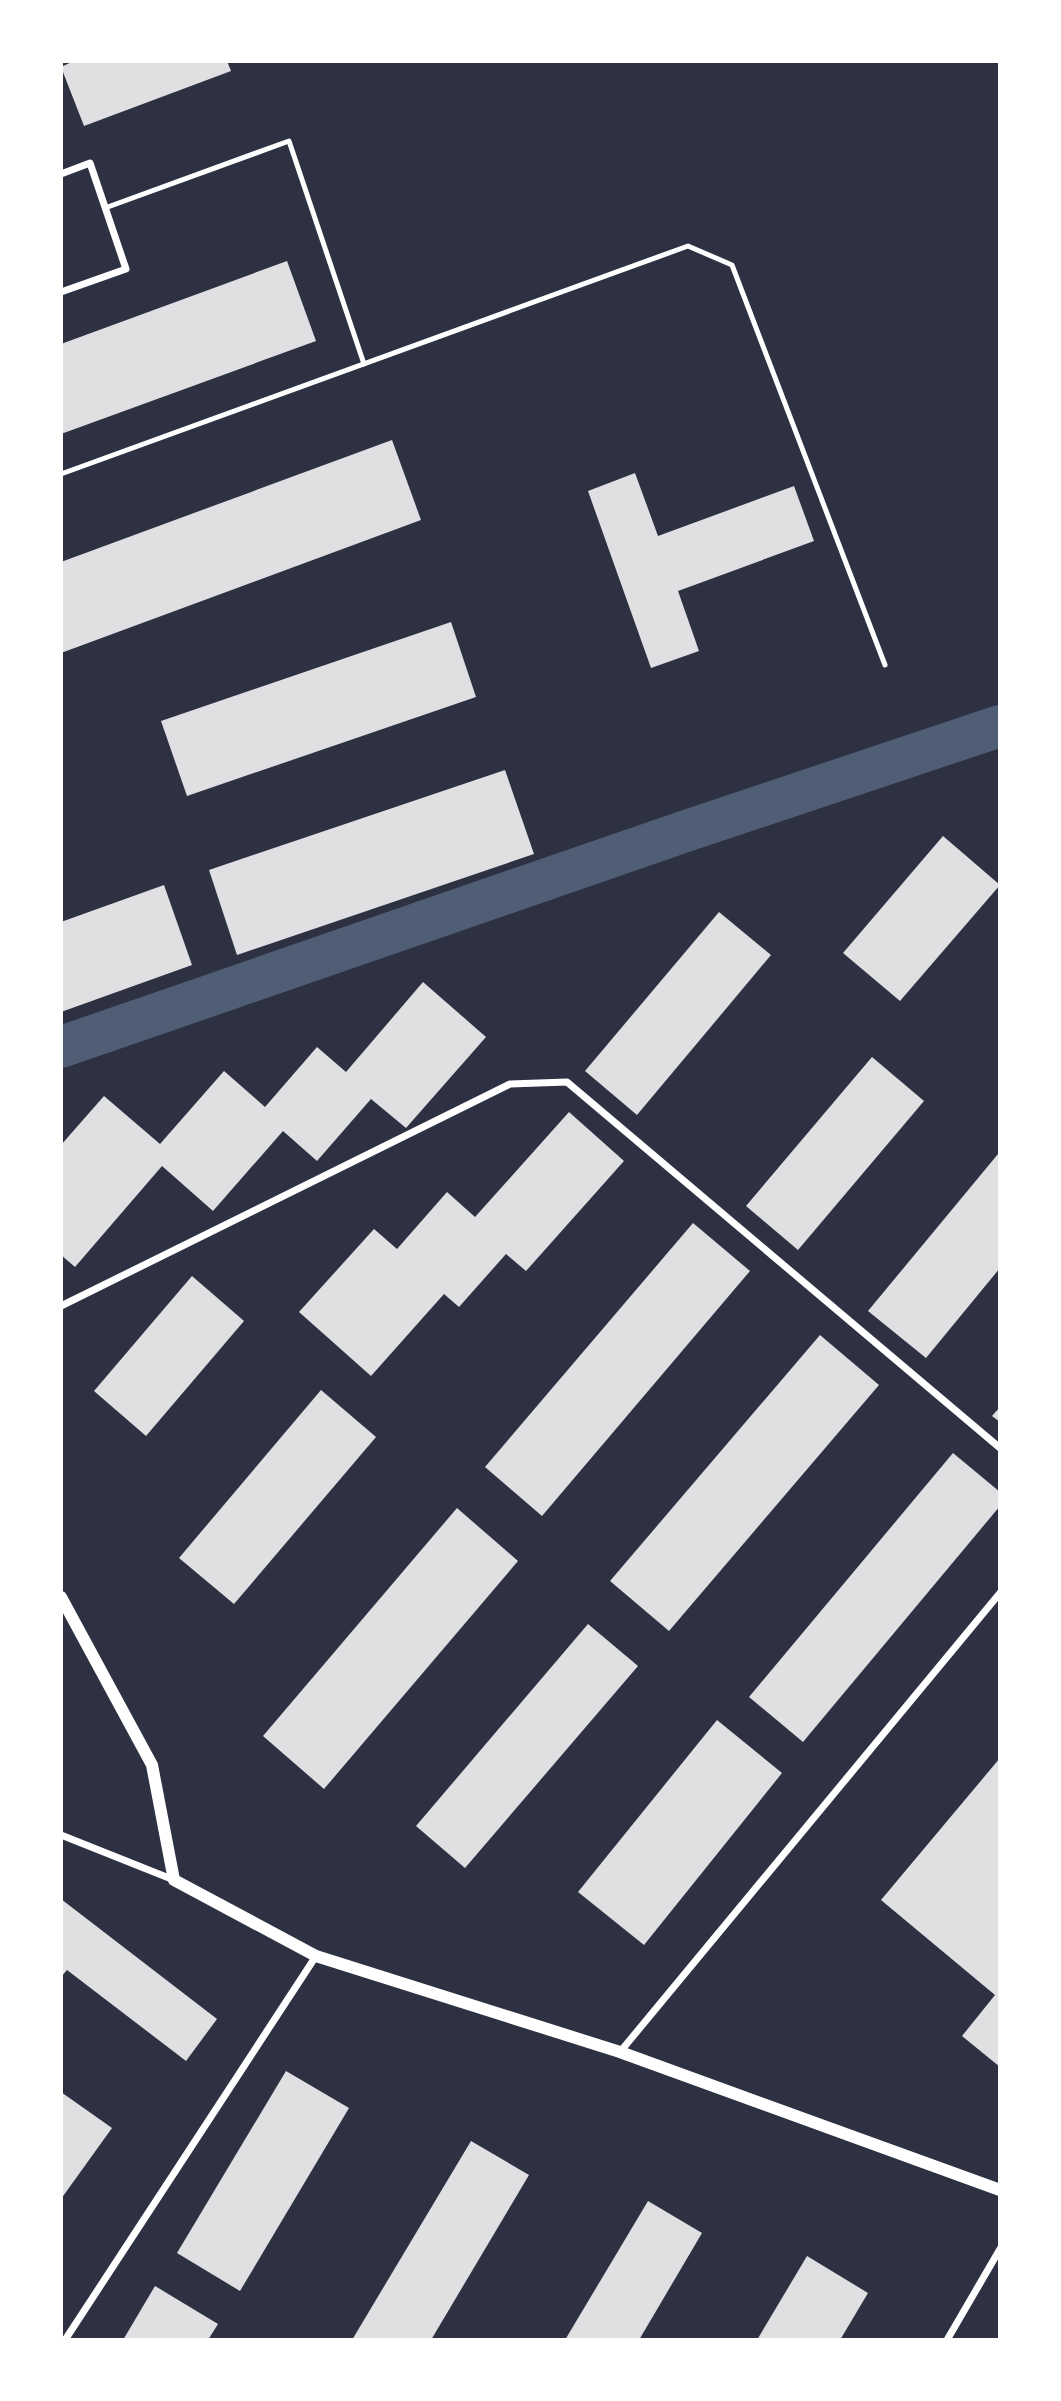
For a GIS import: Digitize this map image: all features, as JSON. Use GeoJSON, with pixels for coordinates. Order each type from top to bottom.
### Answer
{"type":"FeatureCollection","features":[{"type":"Feature","properties":{"kind":"street"},"geometry":{"type":"LineString","coordinates":[[61,174],[90,163],[126,269],[61,292]]}},
{"type":"Feature","properties":{"kind":"street"},"geometry":{"type":"LineString","coordinates":[[61,1306],[510,1084],[567,1082],[1000,1448]]}},
{"type":"Feature","properties":{"kind":"street"},"geometry":{"type":"LineString","coordinates":[[620,2052],[1000,1593]]}},
{"type":"Feature","properties":{"kind":"street"},"geometry":{"type":"LineString","coordinates":[[61,1597],[152,1765],[174,1880]]}},
{"type":"Feature","properties":{"kind":"street"},"geometry":{"type":"LineString","coordinates":[[61,1835],[174,1880],[316,1956],[620,2052],[1000,2190]]}},
{"type":"Feature","properties":{"kind":"street"},"geometry":{"type":"LineString","coordinates":[[65,2340],[316,1956]]}},
{"type":"Feature","properties":{"kind":"street"},"geometry":{"type":"LineString","coordinates":[[947,2340],[1000,2249]]}},
{"type":"Feature","properties":{"kind":"lane"},"geometry":{"type":"LineString","coordinates":[[105,208],[289,141],[364,364]]}},
{"type":"Feature","properties":{"kind":"lane"},"geometry":{"type":"LineString","coordinates":[[61,474],[688,246],[732,265],[885,665]]}},
{"type":"Feature","properties":{"kind":"building"},"geometry":{"type":"Polygon","coordinates":[[[74,61],[227,61],[231,71],[84,126],[61,67],[74,61]]]}},
{"type":"Feature","properties":{"kind":"building"},"geometry":{"type":"Polygon","coordinates":[[[287,261],[316,341],[61,434],[61,344],[287,261]]]}},
{"type":"Feature","properties":{"kind":"building"},"geometry":{"type":"Polygon","coordinates":[[[392,440],[421,520],[61,653],[61,562],[392,440]]]}},
{"type":"Feature","properties":{"kind":"building"},"geometry":{"type":"Polygon","coordinates":[[[635,473],[658,536],[794,486],[814,541],[678,591],[699,651],[651,668],[588,491],[635,473]]]}},
{"type":"Feature","properties":{"kind":"building"},"geometry":{"type":"Polygon","coordinates":[[[451,622],[476,697],[187,796],[161,721],[451,622]]]}},
{"type":"Feature","properties":{"kind":"building"},"geometry":{"type":"Polygon","coordinates":[[[505,770],[534,854],[237,955],[209,870],[505,770]]]}},
{"type":"Feature","properties":{"kind":"building"},"geometry":{"type":"Polygon","coordinates":[[[943,836],[1000,885],[900,1001],[843,953],[943,836]]]}},
{"type":"Feature","properties":{"kind":"building"},"geometry":{"type":"Polygon","coordinates":[[[164,885],[192,965],[61,1012],[61,922],[164,885]]]}},
{"type":"Feature","properties":{"kind":"building"},"geometry":{"type":"Polygon","coordinates":[[[719,912],[771,955],[637,1115],[585,1071],[719,912]]]}},
{"type":"Feature","properties":{"kind":"building"},"geometry":{"type":"Polygon","coordinates":[[[423,982],[486,1037],[406,1128],[371,1099],[317,1161],[283,1131],[213,1211],[162,1166],[75,1267],[61,1255],[61,1145],[104,1096],[160,1144],[224,1071],[265,1107],[317,1047],[346,1072],[423,982]]]}},
{"type":"Feature","properties":{"kind":"building"},"geometry":{"type":"Polygon","coordinates":[[[872,1057],[924,1101],[798,1250],[746,1206],[872,1057]]]}},
{"type":"Feature","properties":{"kind":"building"},"geometry":{"type":"Polygon","coordinates":[[[569,1112],[624,1161],[526,1271],[506,1254],[459,1307],[444,1294],[371,1376],[299,1312],[374,1229],[397,1249],[447,1192],[475,1217],[569,1112]]]}},
{"type":"Feature","properties":{"kind":"building"},"geometry":{"type":"Polygon","coordinates":[[[998,1154],[1000,1268],[926,1358],[868,1311],[998,1154]]]}},
{"type":"Feature","properties":{"kind":"building"},"geometry":{"type":"Polygon","coordinates":[[[693,1223],[750,1271],[542,1516],[485,1467],[693,1223]]]}},
{"type":"Feature","properties":{"kind":"building"},"geometry":{"type":"Polygon","coordinates":[[[192,1276],[244,1321],[146,1436],[94,1391],[192,1276]]]}},
{"type":"Feature","properties":{"kind":"building"},"geometry":{"type":"Polygon","coordinates":[[[820,1335],[879,1385],[669,1631],[610,1581],[820,1335]]]}},
{"type":"Feature","properties":{"kind":"building"},"geometry":{"type":"Polygon","coordinates":[[[321,1390],[376,1437],[234,1604],[179,1558],[321,1390]]]}},
{"type":"Feature","properties":{"kind":"building"},"geometry":{"type":"Polygon","coordinates":[[[1000,1407],[1000,1422],[992,1416],[1000,1407]]]}},
{"type":"Feature","properties":{"kind":"building"},"geometry":{"type":"Polygon","coordinates":[[[953,1453],[1000,1492],[1000,1506],[803,1742],[749,1697],[953,1453]]]}},
{"type":"Feature","properties":{"kind":"building"},"geometry":{"type":"Polygon","coordinates":[[[457,1508],[518,1561],[324,1789],[263,1736],[457,1508]]]}},
{"type":"Feature","properties":{"kind":"building"},"geometry":{"type":"Polygon","coordinates":[[[588,1624],[638,1666],[465,1868],[416,1826],[588,1624]]]}},
{"type":"Feature","properties":{"kind":"building"},"geometry":{"type":"Polygon","coordinates":[[[717,1720],[782,1773],[644,1945],[578,1892],[717,1720]]]}},
{"type":"Feature","properties":{"kind":"building"},"geometry":{"type":"Polygon","coordinates":[[[1000,1758],[1000,2067],[962,2036],[995,1995],[881,1900],[1000,1758]]]}},
{"type":"Feature","properties":{"kind":"building"},"geometry":{"type":"Polygon","coordinates":[[[61,1899],[217,2019],[186,2061],[67,1970],[61,1977],[61,1899]]]}},
{"type":"Feature","properties":{"kind":"building"},"geometry":{"type":"Polygon","coordinates":[[[286,2071],[349,2108],[240,2291],[177,2253],[286,2071]]]}},
{"type":"Feature","properties":{"kind":"building"},"geometry":{"type":"Polygon","coordinates":[[[61,2092],[112,2128],[61,2199],[61,2092]]]}},
{"type":"Feature","properties":{"kind":"building"},"geometry":{"type":"Polygon","coordinates":[[[471,2141],[529,2175],[431,2340],[352,2340],[471,2141]]]}},
{"type":"Feature","properties":{"kind":"building"},"geometry":{"type":"Polygon","coordinates":[[[648,2201],[702,2233],[639,2340],[565,2340],[648,2201]]]}},
{"type":"Feature","properties":{"kind":"building"},"geometry":{"type":"Polygon","coordinates":[[[807,2256],[868,2293],[840,2340],[757,2340],[807,2256]]]}},
{"type":"Feature","properties":{"kind":"building"},"geometry":{"type":"Polygon","coordinates":[[[155,2286],[218,2324],[208,2340],[123,2340],[155,2286]]]}},
{"type":"Feature","properties":{"kind":"waterway"},"geometry":{"type":"LineString","coordinates":[[61,1047],[686,831],[1000,726]]}}]}
